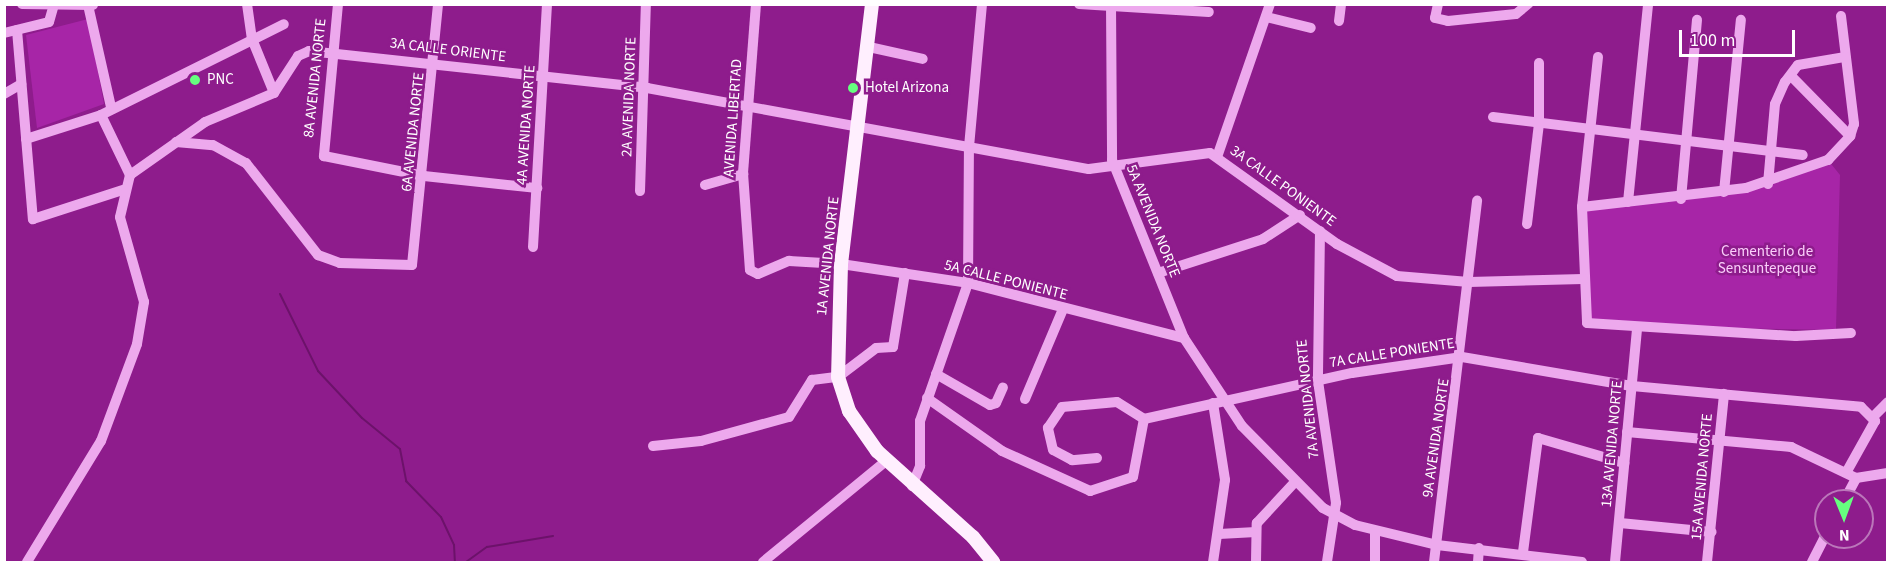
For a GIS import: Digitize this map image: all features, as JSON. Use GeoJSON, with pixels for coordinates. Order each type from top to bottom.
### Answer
{"type":"FeatureCollection","features":[{"type":"Feature","properties":{"kind":"main road","name":"1A AVENIDA NORTE"},"geometry":{"type":"LineString","coordinates":[[872,4],[862,126],[841,264],[838,302],[838,377],[849,411],[886,461],[973,537],[993,562]]}},
{"type":"Feature","properties":{"kind":"street"},"geometry":{"type":"LineString","coordinates":[[22,4],[54,6],[93,4]]}},
{"type":"Feature","properties":{"kind":"street"},"geometry":{"type":"LineString","coordinates":[[27,562],[101,441],[137,344],[144,302],[120,217],[123,190],[130,175],[217,116],[274,93],[252,39],[247,4]]}},
{"type":"Feature","properties":{"kind":"street","name":"8A AVENIDA NORTE"},"geometry":{"type":"LineString","coordinates":[[338,4],[322,154],[424,176]]}},
{"type":"Feature","properties":{"kind":"street","name":"6A AVENIDA NORTE"},"geometry":{"type":"LineString","coordinates":[[176,142],[213,145],[246,163],[318,255],[340,263],[414,263],[436,61],[438,4]]}},
{"type":"Feature","properties":{"kind":"street","name":"4A AVENIDA NORTE"},"geometry":{"type":"LineString","coordinates":[[533,248],[545,78],[547,4]]}},
{"type":"Feature","properties":{"kind":"street","name":"2A AVENIDA NORTE"},"geometry":{"type":"LineString","coordinates":[[640,191],[647,88],[646,4]]}},
{"type":"Feature","properties":{"kind":"street","name":"AVENIDA LIBERTAD"},"geometry":{"type":"LineString","coordinates":[[750,270],[742,174],[756,4]]}},
{"type":"Feature","properties":{"kind":"street"},"geometry":{"type":"LineString","coordinates":[[912,486],[920,466],[920,421],[968,283],[969,147],[982,4]]}},
{"type":"Feature","properties":{"kind":"street"},"geometry":{"type":"LineString","coordinates":[[1078,4],[1209,12]]}},
{"type":"Feature","properties":{"kind":"street"},"geometry":{"type":"LineString","coordinates":[[1217,157],[1270,4]]}},
{"type":"Feature","properties":{"kind":"street"},"geometry":{"type":"LineString","coordinates":[[1339,21],[1341,4]]}},
{"type":"Feature","properties":{"kind":"street"},"geometry":{"type":"LineString","coordinates":[[1438,4],[1435,18],[1448,21],[1516,14],[1528,4]]}},
{"type":"Feature","properties":{"kind":"street"},"geometry":{"type":"LineString","coordinates":[[88,5],[111,107]]}},
{"type":"Feature","properties":{"kind":"street","name":"5A AVENIDA NORTE"},"geometry":{"type":"LineString","coordinates":[[1111,5],[1109,119],[1115,167],[1184,338],[1217,401],[1225,480],[1219,534],[1213,562]]}},
{"type":"Feature","properties":{"kind":"street"},"geometry":{"type":"LineString","coordinates":[[1628,202],[1648,5]]}},
{"type":"Feature","properties":{"kind":"street"},"geometry":{"type":"LineString","coordinates":[[4,33],[49,21],[54,6]]}},
{"type":"Feature","properties":{"kind":"street"},"geometry":{"type":"LineString","coordinates":[[1266,16],[1311,28]]}},
{"type":"Feature","properties":{"kind":"street"},"geometry":{"type":"LineString","coordinates":[[1582,207],[1681,199],[1724,192],[1768,184],[1818,166],[1850,136],[1854,124],[1841,16]]}},
{"type":"Feature","properties":{"kind":"street"},"geometry":{"type":"LineString","coordinates":[[1681,199],[1697,20]]}},
{"type":"Feature","properties":{"kind":"street"},"geometry":{"type":"LineString","coordinates":[[1724,192],[1742,20]]}},
{"type":"Feature","properties":{"kind":"street"},"geometry":{"type":"LineString","coordinates":[[26,139],[101,115],[111,107],[284,24]]}},
{"type":"Feature","properties":{"kind":"street"},"geometry":{"type":"LineString","coordinates":[[17,30],[33,219],[123,190]]}},
{"type":"Feature","properties":{"kind":"street"},"geometry":{"type":"LineString","coordinates":[[869,47],[923,59]]}},
{"type":"Feature","properties":{"kind":"street","name":"3A CALLE ORIENTE"},"geometry":{"type":"LineString","coordinates":[[274,93],[303,52],[333,51],[436,61],[545,78],[647,88],[748,106]]}},
{"type":"Feature","properties":{"kind":"street"},"geometry":{"type":"LineString","coordinates":[[1598,57],[1582,207],[1583,279],[1590,326],[1796,336],[1851,333]]}},
{"type":"Feature","properties":{"kind":"street"},"geometry":{"type":"LineString","coordinates":[[1768,184],[1777,96],[1798,65],[1845,57]]}},
{"type":"Feature","properties":{"kind":"street"},"geometry":{"type":"LineString","coordinates":[[1527,224],[1539,123],[1539,63]]}},
{"type":"Feature","properties":{"kind":"street"},"geometry":{"type":"LineString","coordinates":[[1791,76],[1850,136]]}},
{"type":"Feature","properties":{"kind":"street"},"geometry":{"type":"LineString","coordinates":[[4,94],[21,84]]}},
{"type":"Feature","properties":{"kind":"street","name":"3A CALLE PONIENTE"},"geometry":{"type":"LineString","coordinates":[[748,106],[1089,169],[1115,167],[1173,154],[1217,157],[1320,231],[1397,276],[1469,282],[1583,279]]}},
{"type":"Feature","properties":{"kind":"street"},"geometry":{"type":"LineString","coordinates":[[101,115],[130,175]]}},
{"type":"Feature","properties":{"kind":"street"},"geometry":{"type":"LineString","coordinates":[[1493,117],[1591,128],[1685,143],[1803,155]]}},
{"type":"Feature","properties":{"kind":"street"},"geometry":{"type":"LineString","coordinates":[[705,185],[742,174]]}},
{"type":"Feature","properties":{"kind":"street"},"geometry":{"type":"LineString","coordinates":[[424,176],[537,188]]}},
{"type":"Feature","properties":{"kind":"street","name":"9A AVENIDA NORTE"},"geometry":{"type":"LineString","coordinates":[[1434,562],[1462,357],[1477,201]]}},
{"type":"Feature","properties":{"kind":"street"},"geometry":{"type":"LineString","coordinates":[[1158,273],[1263,239],[1300,215]]}},
{"type":"Feature","properties":{"kind":"street","name":"7A AVENIDA NORTE"},"geometry":{"type":"LineString","coordinates":[[1320,231],[1318,381],[1335,516],[1327,562]]}},
{"type":"Feature","properties":{"kind":"street","name":"5A CALLE PONIENTE"},"geometry":{"type":"LineString","coordinates":[[750,270],[758,274],[789,261],[841,264],[968,283],[1184,338]]}},
{"type":"Feature","properties":{"kind":"street"},"geometry":{"type":"LineString","coordinates":[[653,446],[700,441],[789,417],[812,380],[838,377],[876,348],[896,343],[904,273]]}},
{"type":"Feature","properties":{"kind":"street"},"geometry":{"type":"LineString","coordinates":[[1025,399],[1064,309]]}},
{"type":"Feature","properties":{"kind":"street","name":"13A AVENIDA NORTE"},"geometry":{"type":"LineString","coordinates":[[1615,562],[1638,329]]}},
{"type":"Feature","properties":{"kind":"street","name":"7A CALLE PONIENTE"},"geometry":{"type":"LineString","coordinates":[[1144,419],[1217,401],[1318,381],[1462,357],[1632,386],[1861,407],[1873,417]]}},
{"type":"Feature","properties":{"kind":"street"},"geometry":{"type":"LineString","coordinates":[[936,374],[990,405],[1003,387]]}},
{"type":"Feature","properties":{"kind":"street","name":"15A AVENIDA NORTE"},"geometry":{"type":"LineString","coordinates":[[1707,562],[1712,532],[1724,394]]}},
{"type":"Feature","properties":{"kind":"street"},"geometry":{"type":"LineString","coordinates":[[927,398],[1002,451],[1090,490],[1133,477],[1144,419],[1116,402],[1073,403],[1056,412],[1048,428],[1053,450],[1072,460],[1097,458]]}},
{"type":"Feature","properties":{"kind":"street"},"geometry":{"type":"LineString","coordinates":[[1217,401],[1295,482],[1335,516],[1375,532],[1437,545],[1523,552],[1582,562]]}},
{"type":"Feature","properties":{"kind":"street"},"geometry":{"type":"LineString","coordinates":[[1847,471],[1872,430],[1873,417],[1887,402]]}},
{"type":"Feature","properties":{"kind":"street"},"geometry":{"type":"LineString","coordinates":[[1627,432],[1791,447],[1847,471],[1856,478],[1887,473]]}},
{"type":"Feature","properties":{"kind":"street"},"geometry":{"type":"LineString","coordinates":[[1523,552],[1538,438],[1624,463]]}},
{"type":"Feature","properties":{"kind":"street"},"geometry":{"type":"LineString","coordinates":[[763,562],[886,461]]}},
{"type":"Feature","properties":{"kind":"street"},"geometry":{"type":"LineString","coordinates":[[1850,489],[1856,478]]}},
{"type":"Feature","properties":{"kind":"street"},"geometry":{"type":"LineString","coordinates":[[1256,562],[1256,532],[1259,519],[1295,482]]}},
{"type":"Feature","properties":{"kind":"street"},"geometry":{"type":"LineString","coordinates":[[1620,523],[1712,532]]}},
{"type":"Feature","properties":{"kind":"street"},"geometry":{"type":"LineString","coordinates":[[1219,534],[1256,532]]}},
{"type":"Feature","properties":{"kind":"street"},"geometry":{"type":"LineString","coordinates":[[1375,532],[1375,562]]}},
{"type":"Feature","properties":{"kind":"street"},"geometry":{"type":"LineString","coordinates":[[1478,562],[1479,548]]}},
{"type":"Feature","properties":{"kind":"green space"},"geometry":{"type":"Polygon","coordinates":[[[88,19],[104,104],[37,128],[26,35],[88,19]]]}},
{"type":"Feature","properties":{"kind":"green space","name":"Cementerio de Sensuntepeque"},"geometry":{"type":"Polygon","coordinates":[[[1828,160],[1840,175],[1836,330],[1590,326],[1583,209],[1704,196],[1828,160]]]}},
{"type":"Feature","properties":{"kind":"waterway"},"geometry":{"type":"LineString","coordinates":[[280,294],[318,371],[362,418],[400,449],[406,481],[441,517],[454,545],[455,562]]}},
{"type":"Feature","properties":{"kind":"waterway"},"geometry":{"type":"LineString","coordinates":[[466,562],[487,547],[553,536]]}},
{"type":"Feature","properties":{"kind":"place","name":"PNC"},"geometry":{"type":"Point","coordinates":[195,80]}},
{"type":"Feature","properties":{"kind":"place","name":"Hotel Arizona"},"geometry":{"type":"Point","coordinates":[853,88]}}]}
